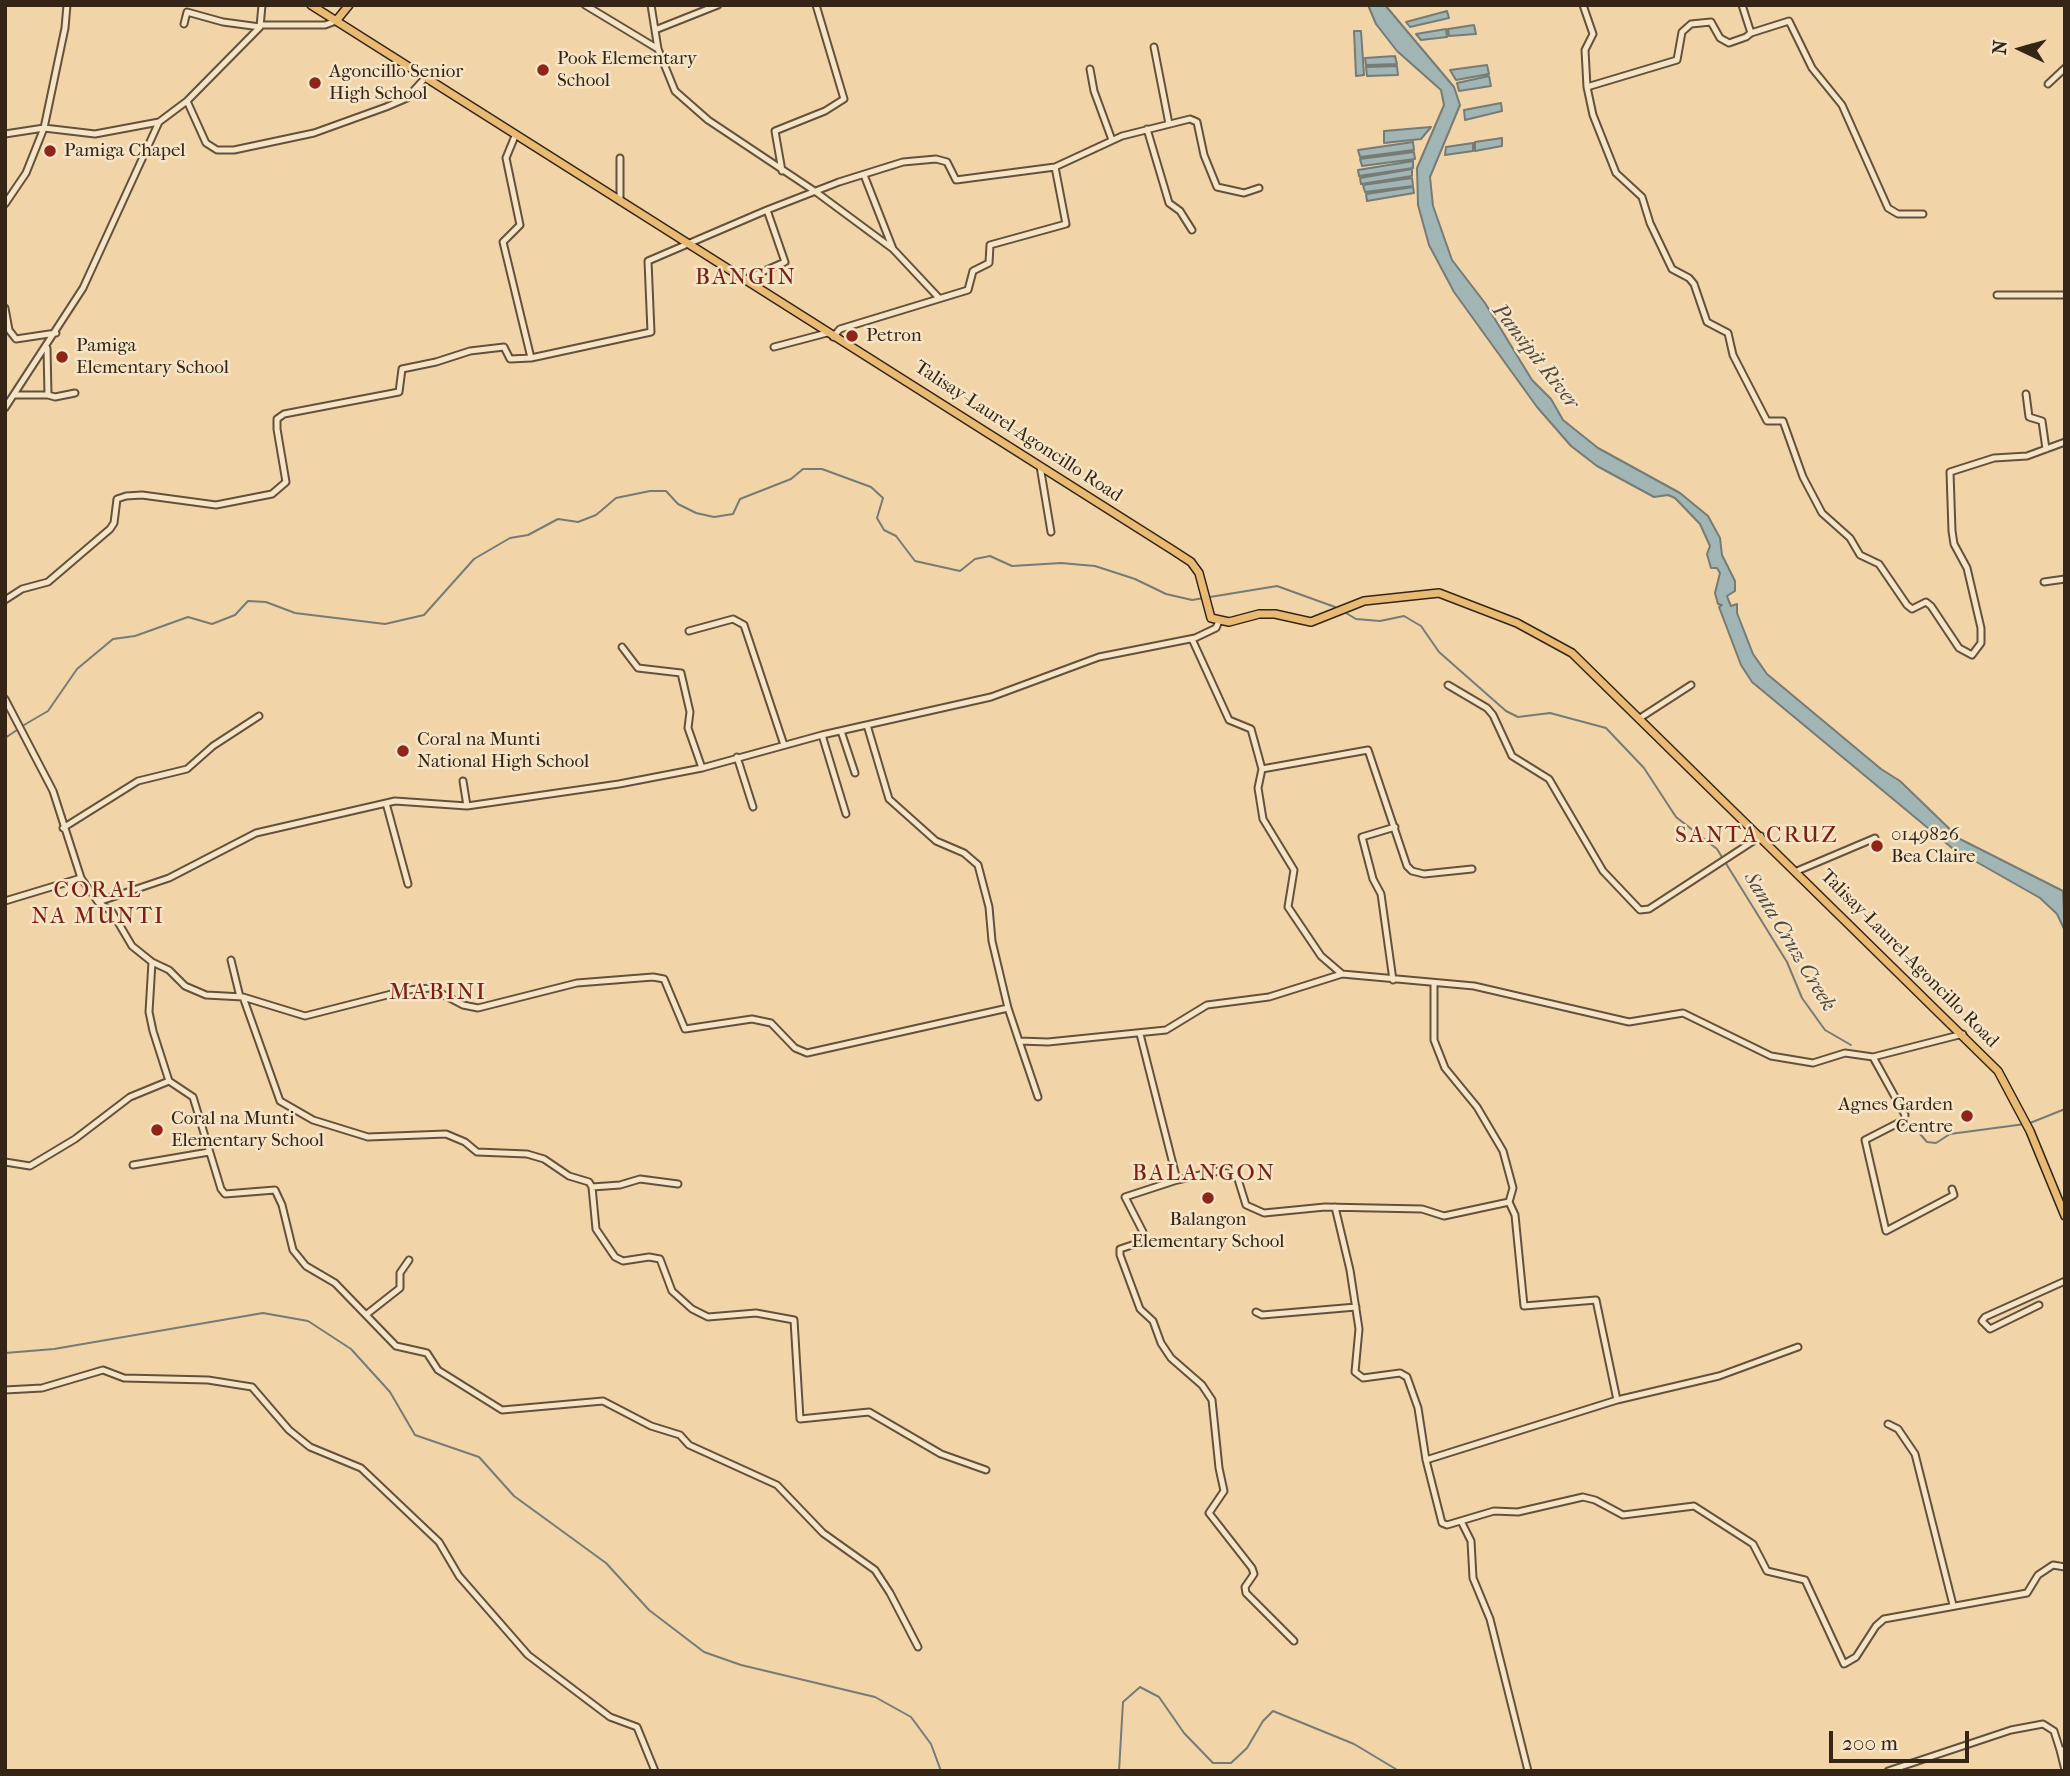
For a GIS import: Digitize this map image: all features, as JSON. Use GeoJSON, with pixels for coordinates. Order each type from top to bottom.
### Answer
{"type":"FeatureCollection","features":[{"type":"Feature","properties":{"kind":"main road","name":"Talisay-Laurel-Agoncillo Road"},"geometry":{"type":"LineString","coordinates":[[311,5],[1191,562],[1199,573],[1211,618],[1219,621],[1275,614],[1311,622],[1364,601],[1439,593],[1517,623],[1572,653],[1762,836],[1998,1071],[2030,1131],[2065,1216]]}},
{"type":"Feature","properties":{"kind":"main road"},"geometry":{"type":"LineString","coordinates":[[336,21],[349,5]]}},
{"type":"Feature","properties":{"kind":"street"},"geometry":{"type":"LineString","coordinates":[[5,204],[26,173],[44,128],[65,28],[67,5]]}},
{"type":"Feature","properties":{"kind":"street"},"geometry":{"type":"LineString","coordinates":[[5,134],[44,128],[95,134],[159,122],[187,101],[261,26],[262,5]]}},
{"type":"Feature","properties":{"kind":"street"},"geometry":{"type":"LineString","coordinates":[[585,5],[659,49]]}},
{"type":"Feature","properties":{"kind":"street"},"geometry":{"type":"LineString","coordinates":[[651,5],[659,49],[675,92],[708,120],[816,192],[893,249],[937,297]]}},
{"type":"Feature","properties":{"kind":"street"},"geometry":{"type":"LineString","coordinates":[[655,30],[718,5]]}},
{"type":"Feature","properties":{"kind":"street"},"geometry":{"type":"LineString","coordinates":[[782,171],[775,131],[825,111],[844,99],[816,5]]}},
{"type":"Feature","properties":{"kind":"street"},"geometry":{"type":"LineString","coordinates":[[1583,5],[1593,34],[1585,50],[1587,87],[1593,115],[1616,173],[1642,198],[1650,223],[1672,269],[1689,278],[1694,284],[1707,321],[1728,332],[1733,355],[1767,421],[1783,421],[1803,477],[1822,513],[1850,538],[1860,555],[1879,564],[1907,605],[1912,609],[1926,602],[1931,606],[1959,648],[1966,653],[1972,655],[1977,651],[1981,643],[1981,628],[1967,568],[1954,544],[1950,472],[1994,458],[2027,456],[2065,442]]}},
{"type":"Feature","properties":{"kind":"street"},"geometry":{"type":"LineString","coordinates":[[1742,5],[1751,33]]}},
{"type":"Feature","properties":{"kind":"street"},"geometry":{"type":"LineString","coordinates":[[184,24],[187,12],[223,22],[261,26],[326,25],[336,21]]}},
{"type":"Feature","properties":{"kind":"street"},"geometry":{"type":"LineString","coordinates":[[1587,87],[1677,60],[1682,32],[1691,24],[1711,22],[1720,38],[1729,43],[1789,21],[1812,68],[1842,105],[1888,208],[1898,214],[1923,214]]}},
{"type":"Feature","properties":{"kind":"street"},"geometry":{"type":"LineString","coordinates":[[1154,47],[1168,124]]}},
{"type":"Feature","properties":{"kind":"street"},"geometry":{"type":"LineString","coordinates":[[2048,83],[2065,68]]}},
{"type":"Feature","properties":{"kind":"street"},"geometry":{"type":"LineString","coordinates":[[1090,69],[1094,91],[1112,141]]}},
{"type":"Feature","properties":{"kind":"street"},"geometry":{"type":"LineString","coordinates":[[187,101],[206,143],[217,150],[234,150],[314,133],[386,107],[407,98],[425,78]]}},
{"type":"Feature","properties":{"kind":"street"},"geometry":{"type":"LineString","coordinates":[[5,600],[22,589],[48,582],[110,529],[114,523],[117,499],[142,495],[216,505],[272,494],[286,482],[277,429],[278,419],[284,414],[399,393],[402,369],[470,351],[504,347],[510,359],[531,358],[651,332],[648,261],[767,209],[864,174],[903,162],[936,159],[947,162],[956,180],[1055,167],[1112,141],[1190,119],[1197,122],[1204,155],[1217,187],[1244,193],[1259,188]]}},
{"type":"Feature","properties":{"kind":"street"},"geometry":{"type":"LineString","coordinates":[[5,408],[47,348],[83,288],[159,122]]}},
{"type":"Feature","properties":{"kind":"street"},"geometry":{"type":"LineString","coordinates":[[1147,129],[1169,203],[1181,211],[1192,230]]}},
{"type":"Feature","properties":{"kind":"street"},"geometry":{"type":"LineString","coordinates":[[515,136],[506,158],[520,225],[503,242],[531,358]]}},
{"type":"Feature","properties":{"kind":"street"},"geometry":{"type":"LineString","coordinates":[[620,158],[620,201]]}},
{"type":"Feature","properties":{"kind":"street"},"geometry":{"type":"LineString","coordinates":[[774,347],[830,335],[937,297],[968,290],[973,271],[989,263],[990,245],[1066,224],[1055,167]]}},
{"type":"Feature","properties":{"kind":"street"},"geometry":{"type":"LineString","coordinates":[[864,174],[893,249]]}},
{"type":"Feature","properties":{"kind":"street"},"geometry":{"type":"LineString","coordinates":[[746,279],[785,262],[767,209]]}},
{"type":"Feature","properties":{"kind":"street"},"geometry":{"type":"LineString","coordinates":[[1997,295],[2065,295]]}},
{"type":"Feature","properties":{"kind":"street"},"geometry":{"type":"LineString","coordinates":[[5,309],[9,330],[16,339],[56,333]]}},
{"type":"Feature","properties":{"kind":"street"},"geometry":{"type":"LineString","coordinates":[[47,348],[48,395]]}},
{"type":"Feature","properties":{"kind":"street"},"geometry":{"type":"LineString","coordinates":[[14,395],[55,397],[75,393]]}},
{"type":"Feature","properties":{"kind":"street"},"geometry":{"type":"LineString","coordinates":[[2026,394],[2029,417],[2042,421],[2046,449]]}},
{"type":"Feature","properties":{"kind":"street"},"geometry":{"type":"LineString","coordinates":[[1040,466],[1051,532]]}},
{"type":"Feature","properties":{"kind":"street"},"geometry":{"type":"LineString","coordinates":[[2044,582],[2065,579]]}},
{"type":"Feature","properties":{"kind":"street"},"geometry":{"type":"LineString","coordinates":[[689,631],[733,619],[744,625],[784,745]]}},
{"type":"Feature","properties":{"kind":"street"},"geometry":{"type":"LineString","coordinates":[[98,902],[169,878],[256,833],[386,803],[415,800],[433,806],[467,806],[619,784],[702,768],[822,735],[991,697],[1099,657],[1192,639],[1209,633],[1216,628],[1219,621]]}},
{"type":"Feature","properties":{"kind":"street"},"geometry":{"type":"LineString","coordinates":[[1192,639],[1229,720],[1251,729],[1262,769],[1258,788],[1263,819],[1294,870],[1288,907],[1321,956],[1342,974]]}},
{"type":"Feature","properties":{"kind":"street"},"geometry":{"type":"LineString","coordinates":[[622,647],[638,668],[681,673],[690,712],[688,728],[702,768]]}},
{"type":"Feature","properties":{"kind":"street"},"geometry":{"type":"LineString","coordinates":[[1448,685],[1487,708],[1512,756],[1549,779],[1603,871],[1640,910],[1649,909],[1762,836]]}},
{"type":"Feature","properties":{"kind":"street"},"geometry":{"type":"LineString","coordinates":[[1640,718],[1691,685]]}},
{"type":"Feature","properties":{"kind":"street"},"geometry":{"type":"LineString","coordinates":[[5,699],[53,791],[81,878],[98,902],[112,912],[132,946],[152,962],[169,970],[185,986],[206,995],[242,997],[305,1016],[407,990],[430,988],[463,1005],[478,1008],[577,983],[653,977],[664,979],[685,1029],[752,1019],[771,1023],[795,1048],[807,1054],[1008,1008]]}},
{"type":"Feature","properties":{"kind":"street"},"geometry":{"type":"LineString","coordinates":[[63,828],[138,781],[187,769],[213,746],[258,716]]}},
{"type":"Feature","properties":{"kind":"street"},"geometry":{"type":"LineString","coordinates":[[867,725],[889,799],[936,841],[964,853],[978,865],[989,907],[992,941],[1008,1008],[1038,1097]]}},
{"type":"Feature","properties":{"kind":"street"},"geometry":{"type":"LineString","coordinates":[[841,731],[855,773]]}},
{"type":"Feature","properties":{"kind":"street"},"geometry":{"type":"LineString","coordinates":[[822,735],[846,814]]}},
{"type":"Feature","properties":{"kind":"street"},"geometry":{"type":"LineString","coordinates":[[1262,769],[1368,750],[1407,866],[1412,872],[1424,874],[1472,869]]}},
{"type":"Feature","properties":{"kind":"street"},"geometry":{"type":"LineString","coordinates":[[737,757],[752,807]]}},
{"type":"Feature","properties":{"kind":"street"},"geometry":{"type":"LineString","coordinates":[[463,781],[467,806]]}},
{"type":"Feature","properties":{"kind":"street"},"geometry":{"type":"LineString","coordinates":[[386,803],[408,884]]}},
{"type":"Feature","properties":{"kind":"street"},"geometry":{"type":"LineString","coordinates":[[1393,979],[1381,894],[1373,879],[1362,837],[1395,827]]}},
{"type":"Feature","properties":{"kind":"street"},"geometry":{"type":"LineString","coordinates":[[1797,871],[1875,838]]}},
{"type":"Feature","properties":{"kind":"street"},"geometry":{"type":"LineString","coordinates":[[5,901],[81,878]]}},
{"type":"Feature","properties":{"kind":"street"},"geometry":{"type":"LineString","coordinates":[[231,960],[280,1101],[292,1110],[359,1136],[446,1134],[465,1142],[477,1152],[527,1154],[544,1159],[569,1175],[588,1181],[592,1187],[596,1229],[617,1259],[660,1259],[672,1291],[692,1309],[708,1317],[756,1313],[793,1318],[800,1419],[869,1412],[941,1454],[986,1470]]}},
{"type":"Feature","properties":{"kind":"street"},"geometry":{"type":"LineString","coordinates":[[152,962],[149,1012],[169,1081],[193,1097],[225,1194],[275,1190],[282,1205],[293,1250],[306,1266],[335,1283],[396,1346],[427,1353],[438,1370],[502,1410],[603,1401],[651,1426],[680,1435],[689,1445],[777,1485],[823,1533],[875,1570],[918,1647]]}},
{"type":"Feature","properties":{"kind":"street"},"geometry":{"type":"LineString","coordinates":[[1019,1041],[1048,1042],[1140,1034],[1178,1026],[1207,1005],[1269,997],[1342,974],[1474,986],[1629,1022],[1682,1013],[1771,1056],[1813,1063],[1846,1053],[1873,1057],[1963,1034]]}},
{"type":"Feature","properties":{"kind":"street"},"geometry":{"type":"LineString","coordinates":[[1434,983],[1434,1040],[1437,1050],[1445,1068],[1477,1107],[1503,1151],[1513,1188],[1509,1202],[1514,1215],[1524,1306],[1597,1300],[1617,1401]]}},
{"type":"Feature","properties":{"kind":"street"},"geometry":{"type":"LineString","coordinates":[[1140,1034],[1177,1180]]}},
{"type":"Feature","properties":{"kind":"street"},"geometry":{"type":"LineString","coordinates":[[1873,1057],[1905,1115],[1904,1120],[1865,1140],[1886,1231],[1954,1195],[1952,1189]]}},
{"type":"Feature","properties":{"kind":"street"},"geometry":{"type":"LineString","coordinates":[[5,1162],[30,1166],[75,1139],[130,1097],[169,1081]]}},
{"type":"Feature","properties":{"kind":"street"},"geometry":{"type":"LineString","coordinates":[[133,1165],[209,1152]]}},
{"type":"Feature","properties":{"kind":"street"},"geometry":{"type":"LineString","coordinates":[[1293,1641],[1246,1593],[1245,1587],[1254,1574],[1252,1567],[1209,1513],[1224,1491],[1212,1400],[1202,1385],[1171,1358],[1161,1343],[1153,1321],[1140,1309],[1120,1249],[1144,1241],[1143,1232],[1125,1197],[1177,1180],[1219,1171],[1233,1173],[1240,1180],[1246,1205],[1264,1213],[1335,1207],[1422,1209],[1444,1216],[1509,1202]]}},
{"type":"Feature","properties":{"kind":"street"},"geometry":{"type":"LineString","coordinates":[[592,1187],[620,1185],[640,1179],[678,1184]]}},
{"type":"Feature","properties":{"kind":"street"},"geometry":{"type":"LineString","coordinates":[[1335,1207],[1359,1329],[1355,1372],[1363,1378],[1400,1373],[1407,1377],[1418,1408],[1426,1460],[1442,1523],[1461,1521],[1494,1511],[1518,1512],[1583,1497],[1595,1500],[1623,1515],[1694,1506],[1753,1544],[1767,1571],[1805,1580],[1844,1664],[1856,1657],[1876,1626],[1884,1619],[2026,1593],[2038,1576],[2053,1565],[2065,1567]]}},
{"type":"Feature","properties":{"kind":"street"},"geometry":{"type":"LineString","coordinates":[[367,1314],[400,1288],[400,1273],[410,1260]]}},
{"type":"Feature","properties":{"kind":"street"},"geometry":{"type":"LineString","coordinates":[[2039,1305],[1990,1329],[1982,1321],[1984,1317],[2065,1282]]}},
{"type":"Feature","properties":{"kind":"street"},"geometry":{"type":"LineString","coordinates":[[1256,1312],[1262,1315],[1356,1307]]}},
{"type":"Feature","properties":{"kind":"street"},"geometry":{"type":"LineString","coordinates":[[1426,1460],[1617,1401],[1719,1376],[1798,1347]]}},
{"type":"Feature","properties":{"kind":"street"},"geometry":{"type":"LineString","coordinates":[[5,1390],[42,1388],[103,1370],[124,1378],[208,1380],[252,1387],[289,1430],[310,1447],[361,1468],[439,1542],[459,1576],[528,1655],[600,1710],[637,1727],[654,1771]]}},
{"type":"Feature","properties":{"kind":"street"},"geometry":{"type":"LineString","coordinates":[[1888,1424],[1898,1429],[1915,1454],[1953,1605]]}},
{"type":"Feature","properties":{"kind":"street"},"geometry":{"type":"LineString","coordinates":[[1461,1521],[1471,1541],[1471,1569],[1490,1619],[1528,1771]]}},
{"type":"Feature","properties":{"kind":"street"},"geometry":{"type":"LineString","coordinates":[[1888,1771],[2011,1730],[2043,1724],[2054,1731],[2062,1750],[2065,1770]]}},
{"type":"Feature","properties":{"kind":"shaded area"},"geometry":{"type":"Polygon","coordinates":[[[1368,5],[1385,5],[1454,87],[1460,105],[1430,177],[1433,206],[1452,260],[1485,303],[1532,380],[1551,399],[1563,420],[1598,448],[1680,493],[1708,516],[1720,538],[1722,555],[1735,581],[1735,591],[1727,596],[1728,599],[1731,606],[1737,604],[1737,613],[1753,654],[1767,674],[1881,769],[1900,781],[1960,839],[2063,891],[2065,931],[2057,914],[2040,898],[1952,848],[1752,682],[1741,665],[1719,607],[1722,605],[1718,604],[1715,593],[1720,573],[1717,568],[1711,568],[1707,554],[1710,546],[1700,524],[1675,498],[1668,495],[1654,497],[1597,466],[1571,446],[1537,407],[1454,292],[1429,245],[1418,205],[1417,168],[1444,105],[1441,90],[1397,51],[1376,24],[1368,5]]]}},
{"type":"Feature","properties":{"kind":"shaded area"},"geometry":{"type":"Polygon","coordinates":[[[1447,11],[1449,18],[1410,27],[1406,22],[1447,11]]]}},
{"type":"Feature","properties":{"kind":"shaded area"},"geometry":{"type":"Polygon","coordinates":[[[1474,25],[1476,34],[1449,36],[1448,29],[1474,25]]]}},
{"type":"Feature","properties":{"kind":"shaded area"},"geometry":{"type":"Polygon","coordinates":[[[1446,29],[1447,37],[1421,40],[1416,34],[1446,29]]]}},
{"type":"Feature","properties":{"kind":"shaded area"},"geometry":{"type":"Polygon","coordinates":[[[1354,31],[1361,31],[1364,75],[1356,76],[1354,31]]]}},
{"type":"Feature","properties":{"kind":"shaded area"},"geometry":{"type":"Polygon","coordinates":[[[1395,56],[1397,64],[1366,65],[1365,58],[1395,56]]]}},
{"type":"Feature","properties":{"kind":"shaded area"},"geometry":{"type":"Polygon","coordinates":[[[1487,65],[1489,74],[1456,80],[1450,70],[1487,65]]]}},
{"type":"Feature","properties":{"kind":"shaded area"},"geometry":{"type":"Polygon","coordinates":[[[1397,66],[1398,75],[1367,76],[1366,67],[1397,66]]]}},
{"type":"Feature","properties":{"kind":"shaded area"},"geometry":{"type":"Polygon","coordinates":[[[1489,76],[1491,86],[1459,91],[1457,83],[1489,76]]]}},
{"type":"Feature","properties":{"kind":"shaded area"},"geometry":{"type":"Polygon","coordinates":[[[1501,103],[1502,111],[1465,120],[1464,110],[1501,103]]]}},
{"type":"Feature","properties":{"kind":"shaded area"},"geometry":{"type":"Polygon","coordinates":[[[1431,127],[1421,139],[1384,143],[1384,131],[1431,127]]]}},
{"type":"Feature","properties":{"kind":"shaded area"},"geometry":{"type":"Polygon","coordinates":[[[1502,138],[1502,146],[1475,151],[1475,142],[1502,138]]]}},
{"type":"Feature","properties":{"kind":"shaded area"},"geometry":{"type":"Polygon","coordinates":[[[1413,142],[1414,150],[1360,157],[1358,150],[1413,142]]]}},
{"type":"Feature","properties":{"kind":"shaded area"},"geometry":{"type":"Polygon","coordinates":[[[1473,143],[1473,151],[1445,155],[1446,147],[1473,143]]]}},
{"type":"Feature","properties":{"kind":"shaded area"},"geometry":{"type":"Polygon","coordinates":[[[1414,152],[1415,159],[1362,166],[1360,159],[1414,152]]]}},
{"type":"Feature","properties":{"kind":"shaded area"},"geometry":{"type":"Polygon","coordinates":[[[1413,161],[1413,168],[1359,176],[1358,170],[1413,161]]]}},
{"type":"Feature","properties":{"kind":"shaded area"},"geometry":{"type":"Polygon","coordinates":[[[1412,169],[1412,176],[1361,184],[1360,178],[1412,169]]]}},
{"type":"Feature","properties":{"kind":"shaded area"},"geometry":{"type":"Polygon","coordinates":[[[1412,178],[1413,186],[1365,192],[1363,185],[1412,178]]]}},
{"type":"Feature","properties":{"kind":"shaded area"},"geometry":{"type":"Polygon","coordinates":[[[1413,187],[1414,193],[1367,201],[1366,194],[1413,187]]]}},
{"type":"Feature","properties":{"kind":"waterway","name":"Santa Cruz Creek"},"geometry":{"type":"LineString","coordinates":[[24,725],[48,711],[77,669],[113,639],[135,636],[188,617],[212,624],[235,615],[248,601],[266,602],[295,613],[385,624],[424,615],[474,559],[510,538],[528,535],[558,519],[578,522],[596,515],[616,498],[650,491],[666,491],[678,504],[696,513],[714,517],[733,514],[740,499],[791,479],[803,469],[822,469],[871,487],[883,498],[877,518],[884,530],[896,536],[915,561],[960,571],[975,559],[990,556],[1012,566],[1061,563],[1095,566],[1135,579],[1166,594],[1192,600],[1204,598]]}},
{"type":"Feature","properties":{"kind":"waterway","name":"Santa Cruz Creek"},"geometry":{"type":"LineString","coordinates":[[1210,597],[1277,586],[1335,607]]}},
{"type":"Feature","properties":{"kind":"waterway","name":"Santa Cruz Creek"},"geometry":{"type":"LineString","coordinates":[[1346,613],[1356,619],[1380,621],[1404,616],[1421,626],[1439,652],[1506,711],[1518,717],[1550,713],[1606,728],[1644,768],[1676,817],[1717,849],[1787,962],[1802,998],[1825,1030],[1851,1045]]}},
{"type":"Feature","properties":{"kind":"waterway","name":"Santa Cruz Creek"},"geometry":{"type":"LineString","coordinates":[[5,738],[17,730]]}},
{"type":"Feature","properties":{"kind":"waterway","name":"Santa Cruz Creek"},"geometry":{"type":"LineString","coordinates":[[1871,1061],[1881,1078]]}},
{"type":"Feature","properties":{"kind":"waterway","name":"Santa Cruz Creek"},"geometry":{"type":"LineString","coordinates":[[2030,1123],[2065,1109]]}},
{"type":"Feature","properties":{"kind":"waterway","name":"Santa Cruz Creek"},"geometry":{"type":"LineString","coordinates":[[1907,1119],[1927,1142],[1936,1143],[1950,1134],[2025,1124]]}},
{"type":"Feature","properties":{"kind":"waterway"},"geometry":{"type":"LineString","coordinates":[[5,1353],[54,1349],[263,1313],[308,1321],[351,1349],[390,1392],[415,1435],[479,1457],[514,1496],[606,1563],[649,1610],[704,1652],[741,1665],[875,1697],[911,1717],[931,1744],[941,1771]]}},
{"type":"Feature","properties":{"kind":"waterway"},"geometry":{"type":"LineString","coordinates":[[1119,1771],[1123,1702],[1140,1687],[1159,1697],[1184,1733],[1213,1763],[1231,1763],[1247,1748],[1263,1721],[1273,1711],[1354,1744],[1399,1771]]}},
{"type":"Feature","properties":{"kind":"place","name":"Pook Elementary School"},"geometry":{"type":"Point","coordinates":[543,70]}},
{"type":"Feature","properties":{"kind":"place","name":"Agoncillo Senior High School"},"geometry":{"type":"Point","coordinates":[315,83]}},
{"type":"Feature","properties":{"kind":"place","name":"Pamiga Chapel"},"geometry":{"type":"Point","coordinates":[50,151]}},
{"type":"Feature","properties":{"kind":"place","name":"Petron"},"geometry":{"type":"Point","coordinates":[852,336]}},
{"type":"Feature","properties":{"kind":"place","name":"Pamiga Elementary School"},"geometry":{"type":"Point","coordinates":[62,357]}},
{"type":"Feature","properties":{"kind":"place","name":"Coral na Munti National High School"},"geometry":{"type":"Point","coordinates":[403,751]}},
{"type":"Feature","properties":{"kind":"place","name":"0149826 Bea Claire"},"geometry":{"type":"Point","coordinates":[1877,846]}},
{"type":"Feature","properties":{"kind":"place","name":"Agnes Garden Centre"},"geometry":{"type":"Point","coordinates":[1967,1116]}},
{"type":"Feature","properties":{"kind":"place","name":"Coral na Munti Elementary School"},"geometry":{"type":"Point","coordinates":[157,1130]}},
{"type":"Feature","properties":{"kind":"place","name":"Balangon Elementary School"},"geometry":{"type":"Point","coordinates":[1208,1198]}},
{"type":"Feature","properties":{"kind":"district","name":"BANGIN"},"geometry":{"type":"Point","coordinates":[746,278]}},
{"type":"Feature","properties":{"kind":"district","name":"SANTA CRUZ"},"geometry":{"type":"Point","coordinates":[1757,836]}},
{"type":"Feature","properties":{"kind":"district","name":"CORAL NA MUNTI"},"geometry":{"type":"Point","coordinates":[98,904]}},
{"type":"Feature","properties":{"kind":"district","name":"MABINI"},"geometry":{"type":"Point","coordinates":[438,993]}},
{"type":"Feature","properties":{"kind":"district","name":"BALANGON"},"geometry":{"type":"Point","coordinates":[1204,1174]}},
{"type":"Feature","properties":{"kind":"water label","name":"Pansipit River"},"geometry":{"type":"Point","coordinates":[1535,357]}}]}
